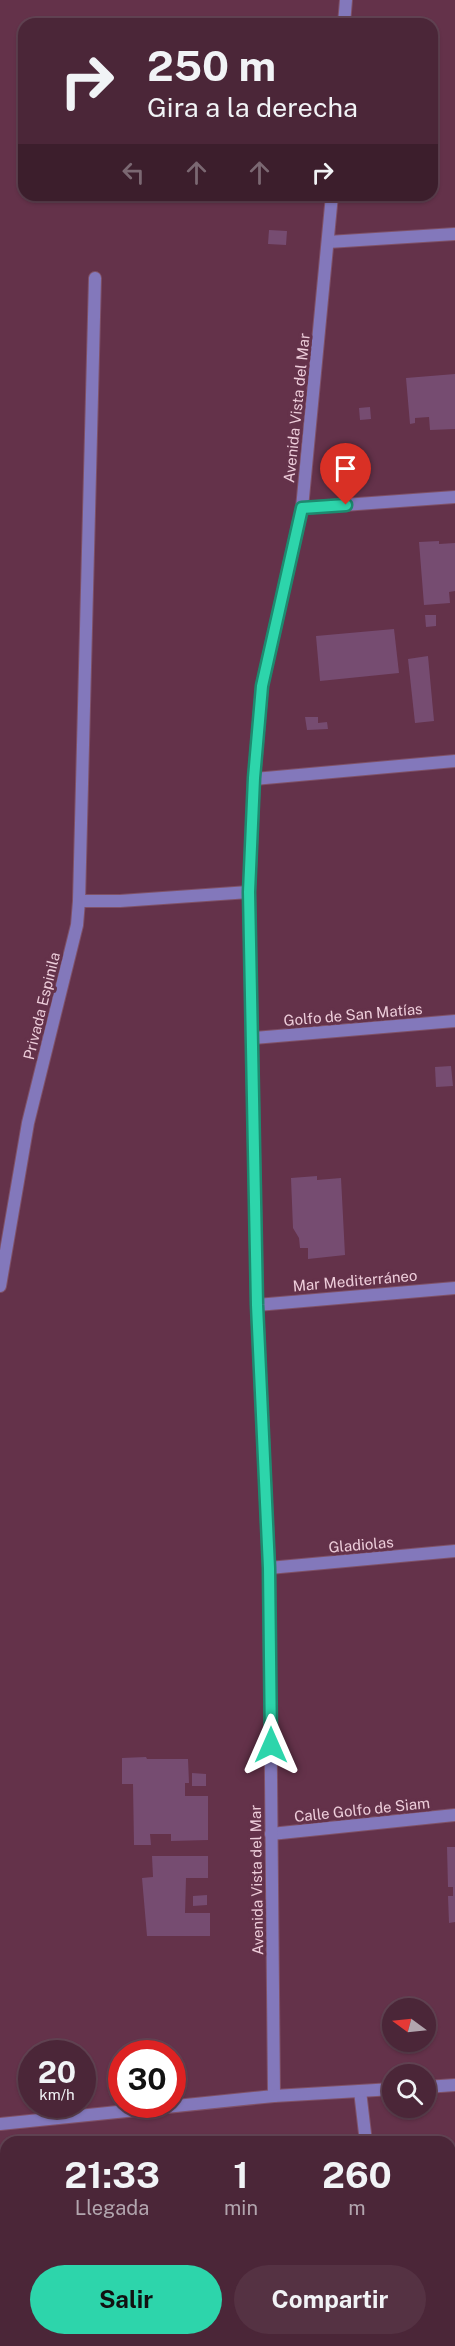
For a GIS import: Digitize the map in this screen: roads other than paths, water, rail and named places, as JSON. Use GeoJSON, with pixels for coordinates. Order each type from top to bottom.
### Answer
{"type":"FeatureCollection","features":[{"type":"Feature","properties":{"kind":"street"},"geometry":{"type":"LineString","coordinates":[[344,18],[346,0]]}},
{"type":"Feature","properties":{"kind":"street","name":"Avenida Vista del Mar"},"geometry":{"type":"LineString","coordinates":[[274,2096],[269,1568],[257,1305],[249,892],[254,778],[262,686],[302,508],[331,201]]}},
{"type":"Feature","properties":{"kind":"street"},"geometry":{"type":"LineString","coordinates":[[328,242],[455,234]]}},
{"type":"Feature","properties":{"kind":"street","name":"Privada Espinila"},"geometry":{"type":"LineString","coordinates":[[0,1286],[28,1123],[77,925],[80,901],[95,278]]}},
{"type":"Feature","properties":{"kind":"street"},"geometry":{"type":"LineString","coordinates":[[302,508],[455,497]]}},
{"type":"Feature","properties":{"kind":"street"},"geometry":{"type":"LineString","coordinates":[[254,778],[455,760]]}},
{"type":"Feature","properties":{"kind":"street"},"geometry":{"type":"LineString","coordinates":[[80,901],[120,901],[249,892]]}},
{"type":"Feature","properties":{"kind":"street","name":"Golfo de San Matías"},"geometry":{"type":"LineString","coordinates":[[253,1038],[455,1022]]}},
{"type":"Feature","properties":{"kind":"street","name":"Mar Mediterráneo"},"geometry":{"type":"LineString","coordinates":[[257,1305],[455,1288]]}},
{"type":"Feature","properties":{"kind":"street","name":"Gladiolas"},"geometry":{"type":"LineString","coordinates":[[269,1568],[455,1551]]}},
{"type":"Feature","properties":{"kind":"street","name":"Calle Golfo de Siam"},"geometry":{"type":"LineString","coordinates":[[271,1834],[455,1815]]}},
{"type":"Feature","properties":{"kind":"street"},"geometry":{"type":"LineString","coordinates":[[436,2086],[455,2085]]}},
{"type":"Feature","properties":{"kind":"street"},"geometry":{"type":"LineString","coordinates":[[0,2124],[274,2096],[382,2090]]}},
{"type":"Feature","properties":{"kind":"street"},"geometry":{"type":"LineString","coordinates":[[360,2091],[365,2136]]}}]}
